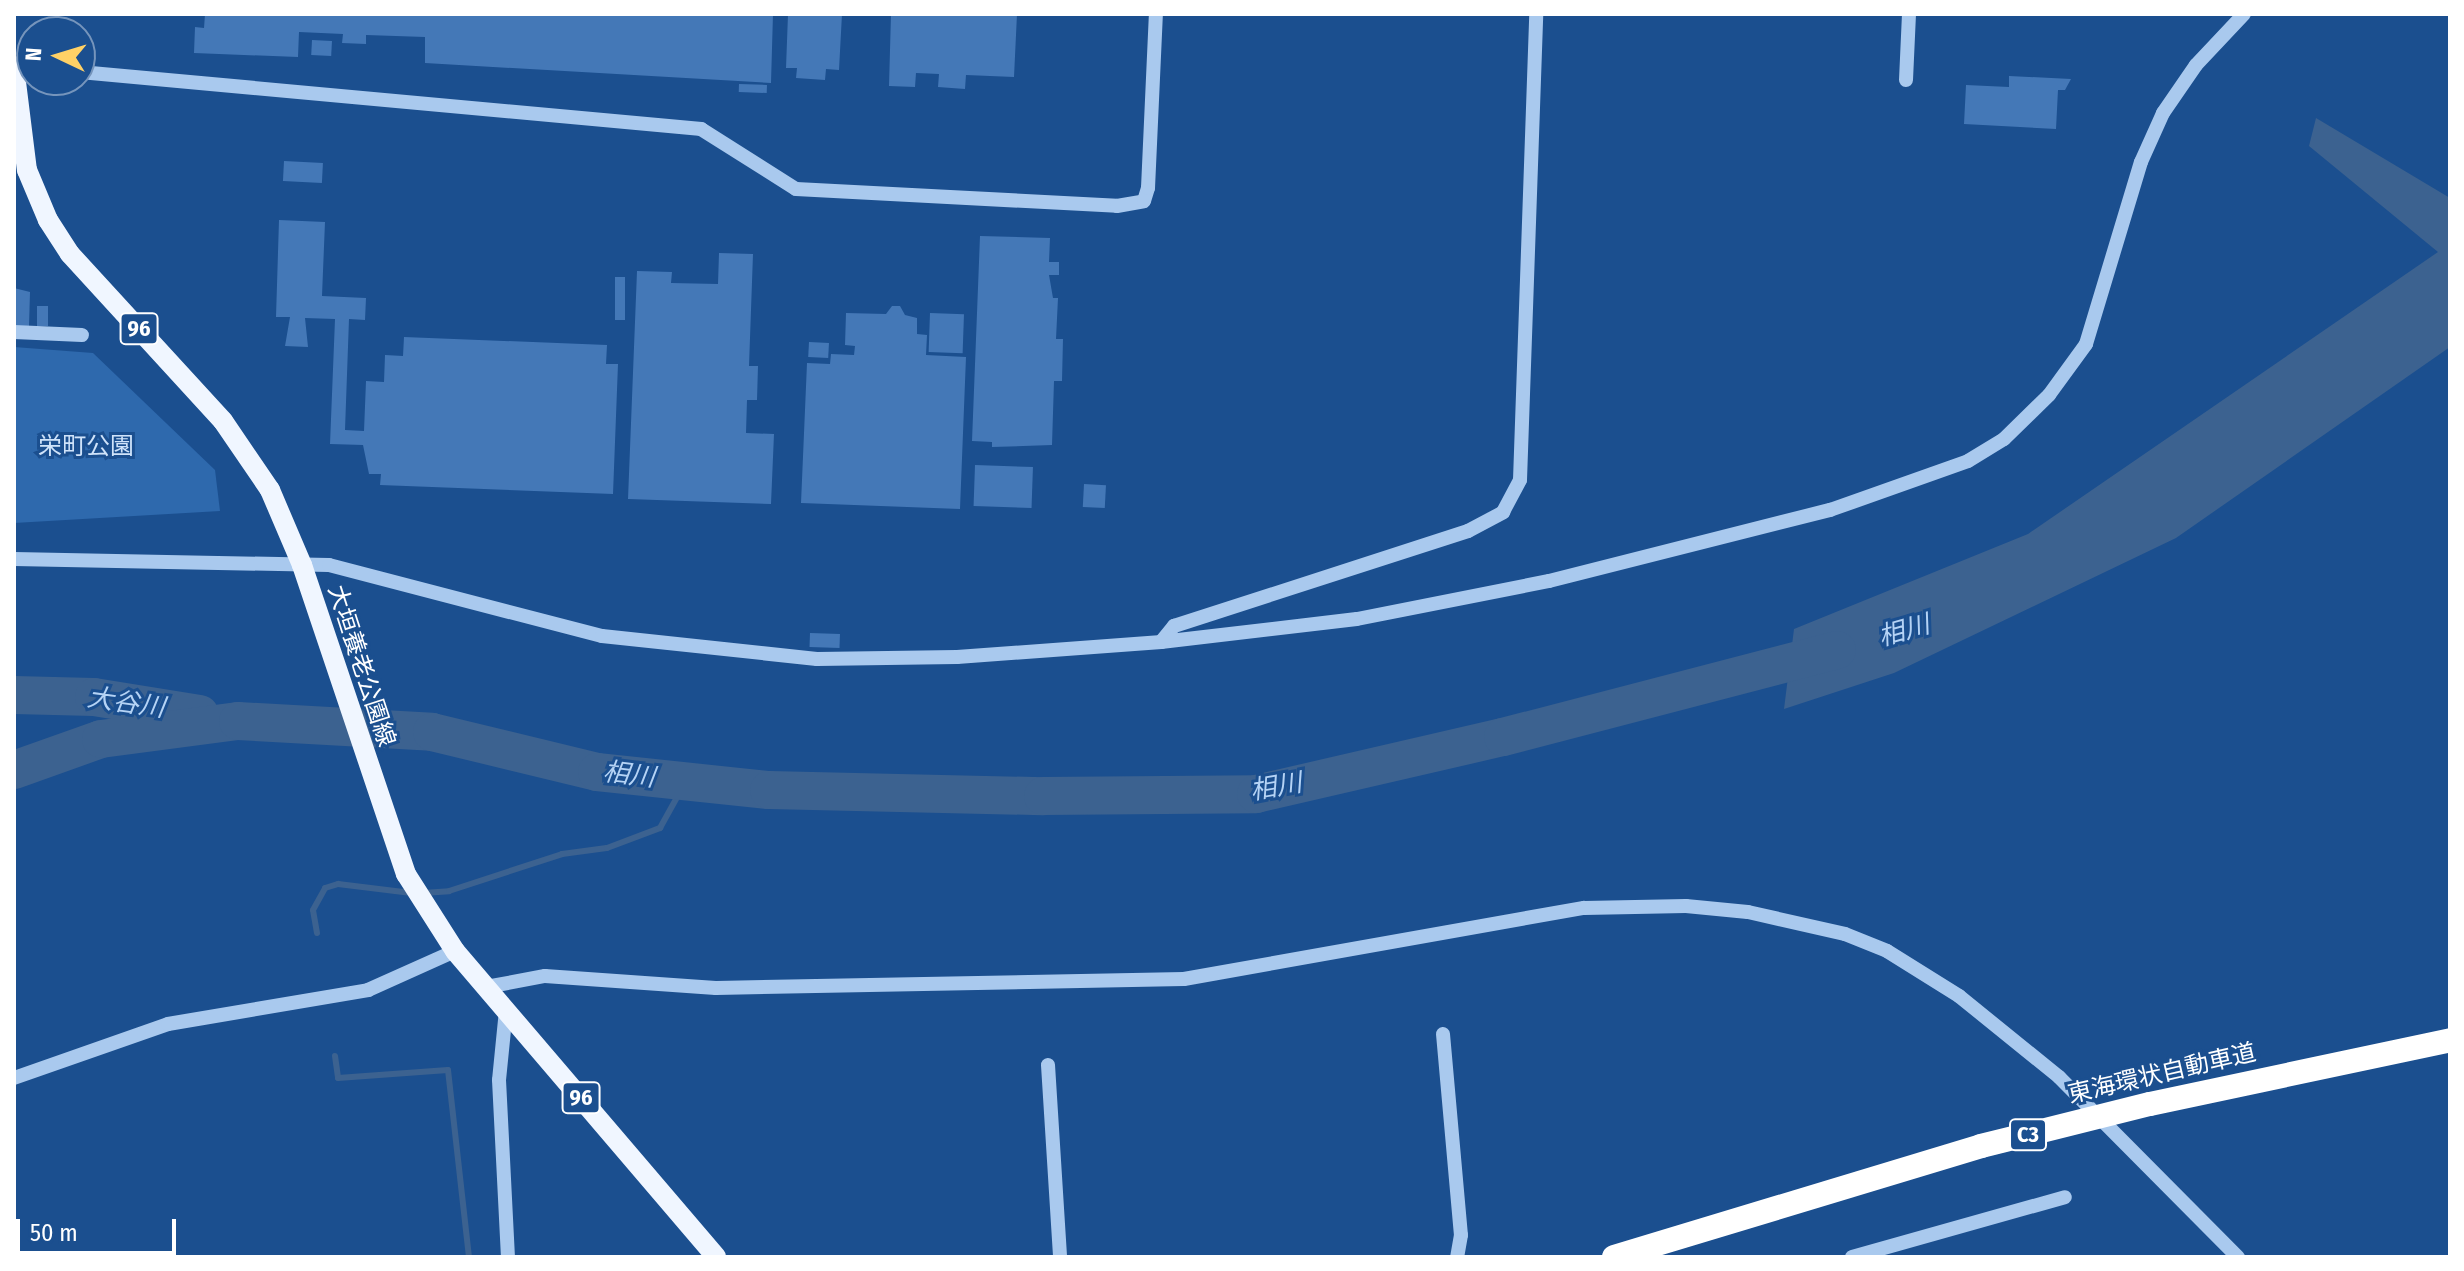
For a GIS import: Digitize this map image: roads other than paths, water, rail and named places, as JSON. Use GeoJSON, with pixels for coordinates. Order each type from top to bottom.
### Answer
{"type":"FeatureCollection","features":[{"type":"Feature","properties":{"kind":"highway","name":"東海環状自動車道"},"geometry":{"type":"LineString","coordinates":[[1614,1257],[1981,1146],[2150,1104],[2450,1040]]}},
{"type":"Feature","properties":{"kind":"main road","name":"大垣養老公園線"},"geometry":{"type":"LineString","coordinates":[[14,68],[27,170],[48,220],[70,254],[223,421],[270,490],[303,571],[383,815],[406,874],[451,945],[716,1257]]}},
{"type":"Feature","properties":{"kind":"street"},"geometry":{"type":"LineString","coordinates":[[96,73],[701,129],[796,189],[1117,206],[1144,201],[1148,188],[1156,14]]}},
{"type":"Feature","properties":{"kind":"street"},"geometry":{"type":"LineString","coordinates":[[1161,642],[1174,626],[1468,531],[1503,512],[1520,480],[1536,14]]}},
{"type":"Feature","properties":{"kind":"street"},"geometry":{"type":"LineString","coordinates":[[1906,80],[1909,14]]}},
{"type":"Feature","properties":{"kind":"street"},"geometry":{"type":"LineString","coordinates":[[14,559],[303,571],[329,565],[602,636],[729,653],[817,659],[957,657],[1161,642],[1357,619],[1549,581],[1830,510],[1968,461],[2016,428],[2086,344],[2141,162],[2163,113],[2196,65],[2244,14]]}},
{"type":"Feature","properties":{"kind":"street"},"geometry":{"type":"LineString","coordinates":[[14,332],[82,335]]}},
{"type":"Feature","properties":{"kind":"street"},"geometry":{"type":"LineString","coordinates":[[486,987],[545,976],[716,988],[1184,979],[1584,908],[1686,906],[1748,912],[1845,934],[1887,951],[1959,996],[2059,1077],[2238,1257]]}},
{"type":"Feature","properties":{"kind":"street"},"geometry":{"type":"LineString","coordinates":[[14,1078],[168,1024],[368,990],[451,945]]}},
{"type":"Feature","properties":{"kind":"street"},"geometry":{"type":"LineString","coordinates":[[506,1010],[499,1080],[508,1257]]}},
{"type":"Feature","properties":{"kind":"street"},"geometry":{"type":"LineString","coordinates":[[1443,1034],[1461,1235],[1457,1257]]}},
{"type":"Feature","properties":{"kind":"street"},"geometry":{"type":"LineString","coordinates":[[1048,1065],[1060,1257]]}},
{"type":"Feature","properties":{"kind":"street"},"geometry":{"type":"LineString","coordinates":[[1852,1257],[2065,1197]]}},
{"type":"Feature","properties":{"kind":"water"},"geometry":{"type":"Polygon","coordinates":[[[2316,118],[2450,198],[2450,347],[2176,538],[1894,673],[1784,709],[1794,629],[2028,534],[2438,252],[2309,146],[2316,118]]]}},
{"type":"Feature","properties":{"kind":"waterway","name":"相川"},"geometry":{"type":"LineString","coordinates":[[14,770],[101,739],[238,721],[432,732],[597,772],[769,790],[1043,796],[1256,794],[1503,737],[1837,650]]}},
{"type":"Feature","properties":{"kind":"waterway","name":"大谷川"},"geometry":{"type":"LineString","coordinates":[[14,695],[94,697],[200,714]]}},
{"type":"Feature","properties":{"kind":"waterway"},"geometry":{"type":"LineString","coordinates":[[423,893],[449,891],[562,854],[607,848],[660,828],[686,781]]}},
{"type":"Feature","properties":{"kind":"waterway"},"geometry":{"type":"LineString","coordinates":[[317,933],[313,910],[325,888],[338,884],[411,893]]}},
{"type":"Feature","properties":{"kind":"waterway"},"geometry":{"type":"LineString","coordinates":[[335,1056],[338,1078],[448,1070],[469,1257]]}},
{"type":"Feature","properties":{"kind":"park label","name":"栄町公園"},"geometry":{"type":"Point","coordinates":[86,447]}}]}
